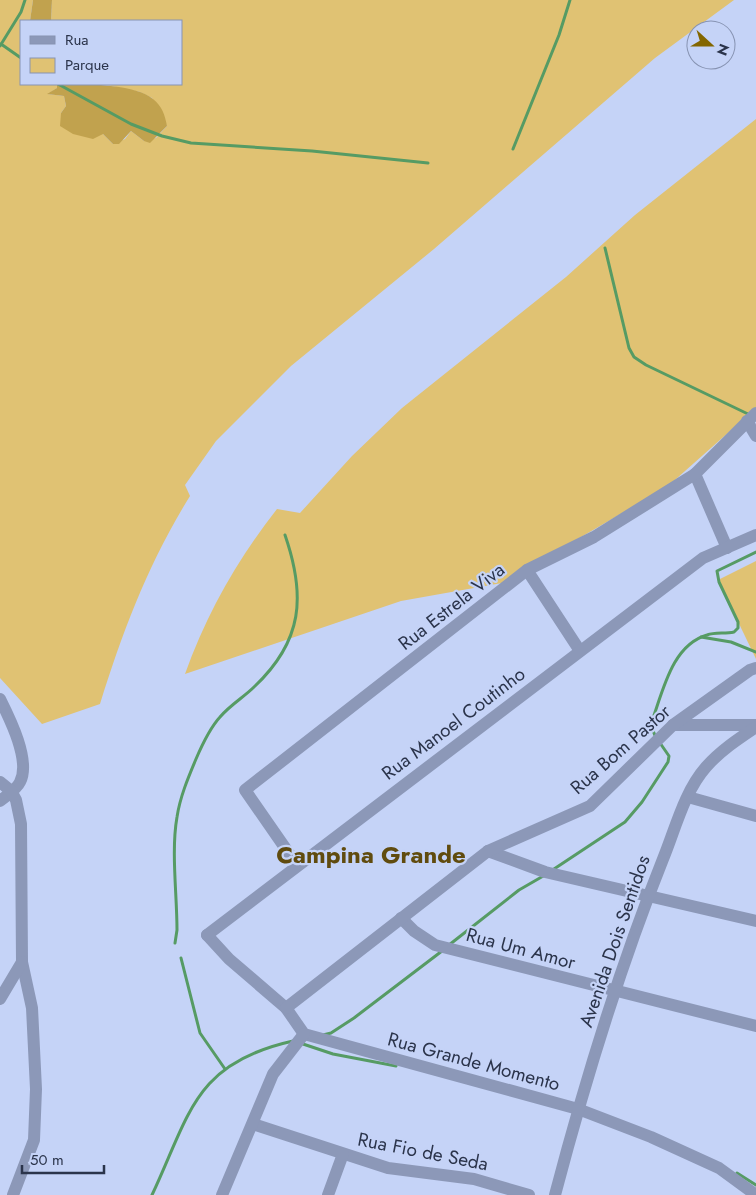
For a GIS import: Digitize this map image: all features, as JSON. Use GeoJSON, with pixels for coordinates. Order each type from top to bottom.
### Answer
{"type":"FeatureCollection","features":[{"type":"Feature","properties":{"kind":"street","name":"Rua Estrela Viva"},"geometry":{"type":"LineString","coordinates":[[752,417],[756,436]]}},
{"type":"Feature","properties":{"kind":"street","name":"Rua Estrela Viva"},"geometry":{"type":"LineString","coordinates":[[297,865],[245,790],[527,570],[594,536],[695,474],[752,417]]}},
{"type":"Feature","properties":{"kind":"street"},"geometry":{"type":"LineString","coordinates":[[695,474],[727,548]]}},
{"type":"Feature","properties":{"kind":"street","name":"Rua Manoel Coutinho"},"geometry":{"type":"LineString","coordinates":[[286,1008],[229,959],[207,935],[704,558],[756,536]]}},
{"type":"Feature","properties":{"kind":"street"},"geometry":{"type":"LineString","coordinates":[[527,570],[580,651]]}},
{"type":"Feature","properties":{"kind":"street","name":"Rua Bom Pastor"},"geometry":{"type":"LineString","coordinates":[[286,1008],[488,851],[590,806],[673,725],[750,670],[756,668]]}},
{"type":"Feature","properties":{"kind":"street"},"geometry":{"type":"LineString","coordinates":[[0,699],[18,743],[24,766],[20,783],[0,801]]}},
{"type":"Feature","properties":{"kind":"street"},"geometry":{"type":"LineString","coordinates":[[673,725],[756,726]]}},
{"type":"Feature","properties":{"kind":"street","name":"Avenida Dois Sentidos"},"geometry":{"type":"LineString","coordinates":[[555,1195],[578,1110],[614,991],[647,898],[688,797],[705,768],[731,743],[756,726]]}},
{"type":"Feature","properties":{"kind":"street"},"geometry":{"type":"LineString","coordinates":[[0,782],[11,791],[19,808],[21,824],[22,962],[32,1008],[36,1089],[34,1140],[13,1195]]}},
{"type":"Feature","properties":{"kind":"street"},"geometry":{"type":"LineString","coordinates":[[688,797],[756,816]]}},
{"type":"Feature","properties":{"kind":"street"},"geometry":{"type":"LineString","coordinates":[[488,851],[545,872],[647,898],[756,921]]}},
{"type":"Feature","properties":{"kind":"street","name":"Rua Um Amor"},"geometry":{"type":"LineString","coordinates":[[401,918],[414,931],[435,945],[756,1026]]}},
{"type":"Feature","properties":{"kind":"street"},"geometry":{"type":"LineString","coordinates":[[0,999],[22,962]]}},
{"type":"Feature","properties":{"kind":"street"},"geometry":{"type":"LineString","coordinates":[[222,1195],[274,1074],[304,1034],[286,1008]]}},
{"type":"Feature","properties":{"kind":"street","name":"Rua Grande Momento"},"geometry":{"type":"LineString","coordinates":[[304,1034],[578,1110],[651,1137],[719,1168],[756,1195]]}},
{"type":"Feature","properties":{"kind":"street","name":"Rua Fio de Seda"},"geometry":{"type":"LineString","coordinates":[[253,1124],[388,1168],[474,1179],[529,1195]]}},
{"type":"Feature","properties":{"kind":"street"},"geometry":{"type":"LineString","coordinates":[[328,1195],[343,1154]]}},
{"type":"Feature","properties":{"kind":"green space"},"geometry":{"type":"Polygon","coordinates":[[[0,0],[33,0],[30,20],[20,20],[20,85],[57,85],[57,88],[48,94],[64,96],[66,106],[61,113],[103,134],[113,144],[125,139],[131,131],[144,141],[156,138],[167,126],[152,98],[140,92],[107,85],[182,85],[182,20],[51,20],[52,0],[734,0],[707,20],[686,20],[686,35],[655,58],[434,249],[291,366],[216,441],[185,485],[190,496],[162,546],[138,597],[100,704],[42,724],[0,678],[0,0]]]}},
{"type":"Feature","properties":{"kind":"green space"},"geometry":{"type":"Polygon","coordinates":[[[756,119],[756,408],[667,487],[502,583],[401,601],[185,674],[203,630],[224,588],[262,528],[277,509],[300,513],[352,456],[402,408],[566,277],[635,215],[756,119]]]}},
{"type":"Feature","properties":{"kind":"green space"},"geometry":{"type":"Polygon","coordinates":[[[756,561],[756,659],[718,580],[756,561]]]}},
{"type":"Feature","properties":{"kind":"shaded area"},"geometry":{"type":"Polygon","coordinates":[[[33,0],[52,0],[51,20],[30,20],[33,0]]]}},
{"type":"Feature","properties":{"kind":"shaded area"},"geometry":{"type":"Polygon","coordinates":[[[57,85],[93,85],[133,90],[153,99],[159,105],[167,126],[150,143],[144,141],[131,131],[119,144],[113,144],[103,134],[93,139],[73,134],[60,126],[61,113],[66,106],[64,96],[47,94],[57,88],[57,85]]]}},
{"type":"Feature","properties":{"kind":"waterway"},"geometry":{"type":"LineString","coordinates":[[0,46],[21,12],[25,0]]}},
{"type":"Feature","properties":{"kind":"waterway"},"geometry":{"type":"LineString","coordinates":[[513,149],[559,35],[570,0]]}},
{"type":"Feature","properties":{"kind":"waterway"},"geometry":{"type":"LineString","coordinates":[[1,44],[20,57]]}},
{"type":"Feature","properties":{"kind":"waterway"},"geometry":{"type":"LineString","coordinates":[[60,85],[131,124],[162,136],[191,143],[312,151],[428,163]]}},
{"type":"Feature","properties":{"kind":"waterway"},"geometry":{"type":"LineString","coordinates":[[605,248],[629,348],[634,357],[646,365],[748,414]]}},
{"type":"Feature","properties":{"kind":"waterway"},"geometry":{"type":"LineString","coordinates":[[175,943],[177,930],[175,830],[180,802],[187,780],[213,726],[224,713],[250,691],[270,670],[291,635],[296,617],[296,578],[285,535]]}},
{"type":"Feature","properties":{"kind":"waterway"},"geometry":{"type":"LineString","coordinates":[[656,738],[652,728],[652,721],[670,670],[685,648],[695,640],[710,634],[734,632],[738,628],[738,622],[719,582],[717,571],[756,552]]}},
{"type":"Feature","properties":{"kind":"waterway"},"geometry":{"type":"LineString","coordinates":[[701,637],[731,642],[756,652]]}},
{"type":"Feature","properties":{"kind":"waterway"},"geometry":{"type":"LineString","coordinates":[[554,869],[625,822],[642,802],[668,762],[669,756],[660,743]]}},
{"type":"Feature","properties":{"kind":"waterway"},"geometry":{"type":"LineString","coordinates":[[449,945],[519,890],[545,875]]}},
{"type":"Feature","properties":{"kind":"waterway"},"geometry":{"type":"LineString","coordinates":[[323,1035],[331,1033],[354,1018],[442,951]]}},
{"type":"Feature","properties":{"kind":"waterway"},"geometry":{"type":"LineString","coordinates":[[181,958],[200,1033],[225,1069]]}},
{"type":"Feature","properties":{"kind":"waterway"},"geometry":{"type":"LineString","coordinates":[[152,1195],[187,1116],[215,1078],[235,1063],[260,1051],[293,1041]]}},
{"type":"Feature","properties":{"kind":"waterway"},"geometry":{"type":"LineString","coordinates":[[300,1043],[333,1054],[396,1066]]}},
{"type":"Feature","properties":{"kind":"waterway"},"geometry":{"type":"LineString","coordinates":[[737,1173],[756,1185]]}},
{"type":"Feature","properties":{"kind":"district","name":"Campina Grande"},"geometry":{"type":"Point","coordinates":[371,855]}}]}
